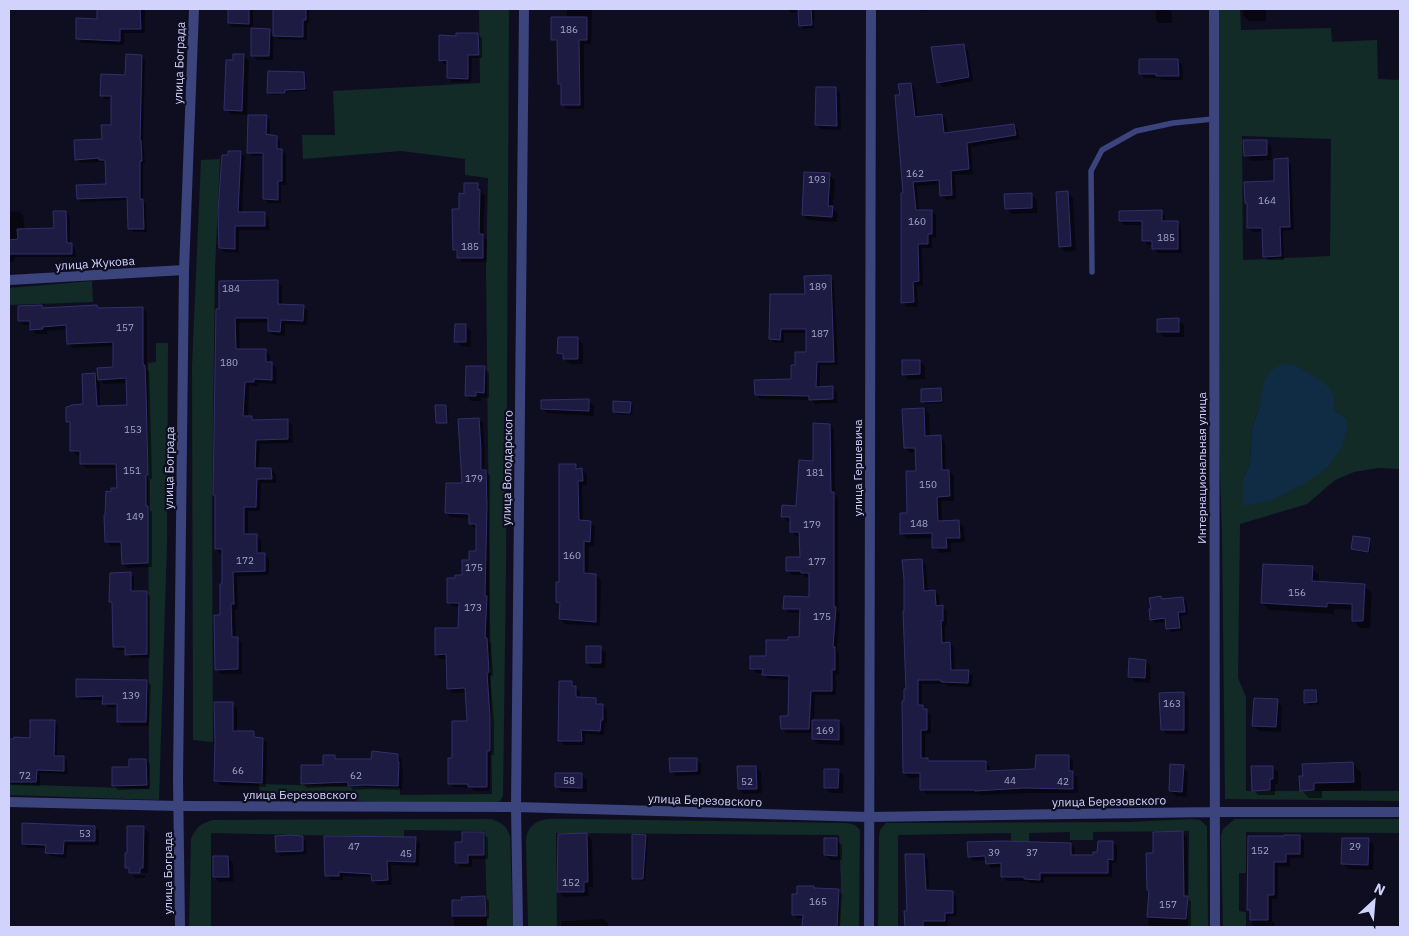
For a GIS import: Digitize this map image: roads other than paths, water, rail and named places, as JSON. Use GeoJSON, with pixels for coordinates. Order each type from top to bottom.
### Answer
{"type":"FeatureCollection","features":[{"type":"Feature","properties":{"kind":"street","name":"улица Бограда"},"geometry":{"type":"LineString","coordinates":[[180,927],[179,806],[184,270],[194,9]]}},
{"type":"Feature","properties":{"kind":"street","name":"улица Володарского"},"geometry":{"type":"LineString","coordinates":[[518,927],[516,807],[524,9]]}},
{"type":"Feature","properties":{"kind":"street","name":"улица Гершевича"},"geometry":{"type":"LineString","coordinates":[[869,927],[871,9]]}},
{"type":"Feature","properties":{"kind":"street","name":"Интернациональная улица"},"geometry":{"type":"LineString","coordinates":[[1214,9],[1215,927]]}},
{"type":"Feature","properties":{"kind":"street","name":"улица Жукова"},"geometry":{"type":"LineString","coordinates":[[9,280],[184,270]]}},
{"type":"Feature","properties":{"kind":"street","name":"улица Березовского"},"geometry":{"type":"LineString","coordinates":[[9,802],[179,806],[516,807],[869,817],[1214,812],[1400,812]]}},
{"type":"Feature","properties":{"kind":"lane"},"geometry":{"type":"LineString","coordinates":[[1092,272],[1091,171],[1102,150],[1136,131],[1173,123],[1213,119]]}},
{"type":"Feature","properties":{"kind":"water"},"geometry":{"type":"Polygon","coordinates":[[[1282,364],[1295,365],[1323,382],[1334,396],[1335,411],[1346,418],[1348,426],[1341,448],[1329,466],[1305,483],[1272,500],[1243,506],[1243,479],[1250,464],[1252,428],[1259,408],[1264,382],[1270,371],[1282,364]]]}}]}
